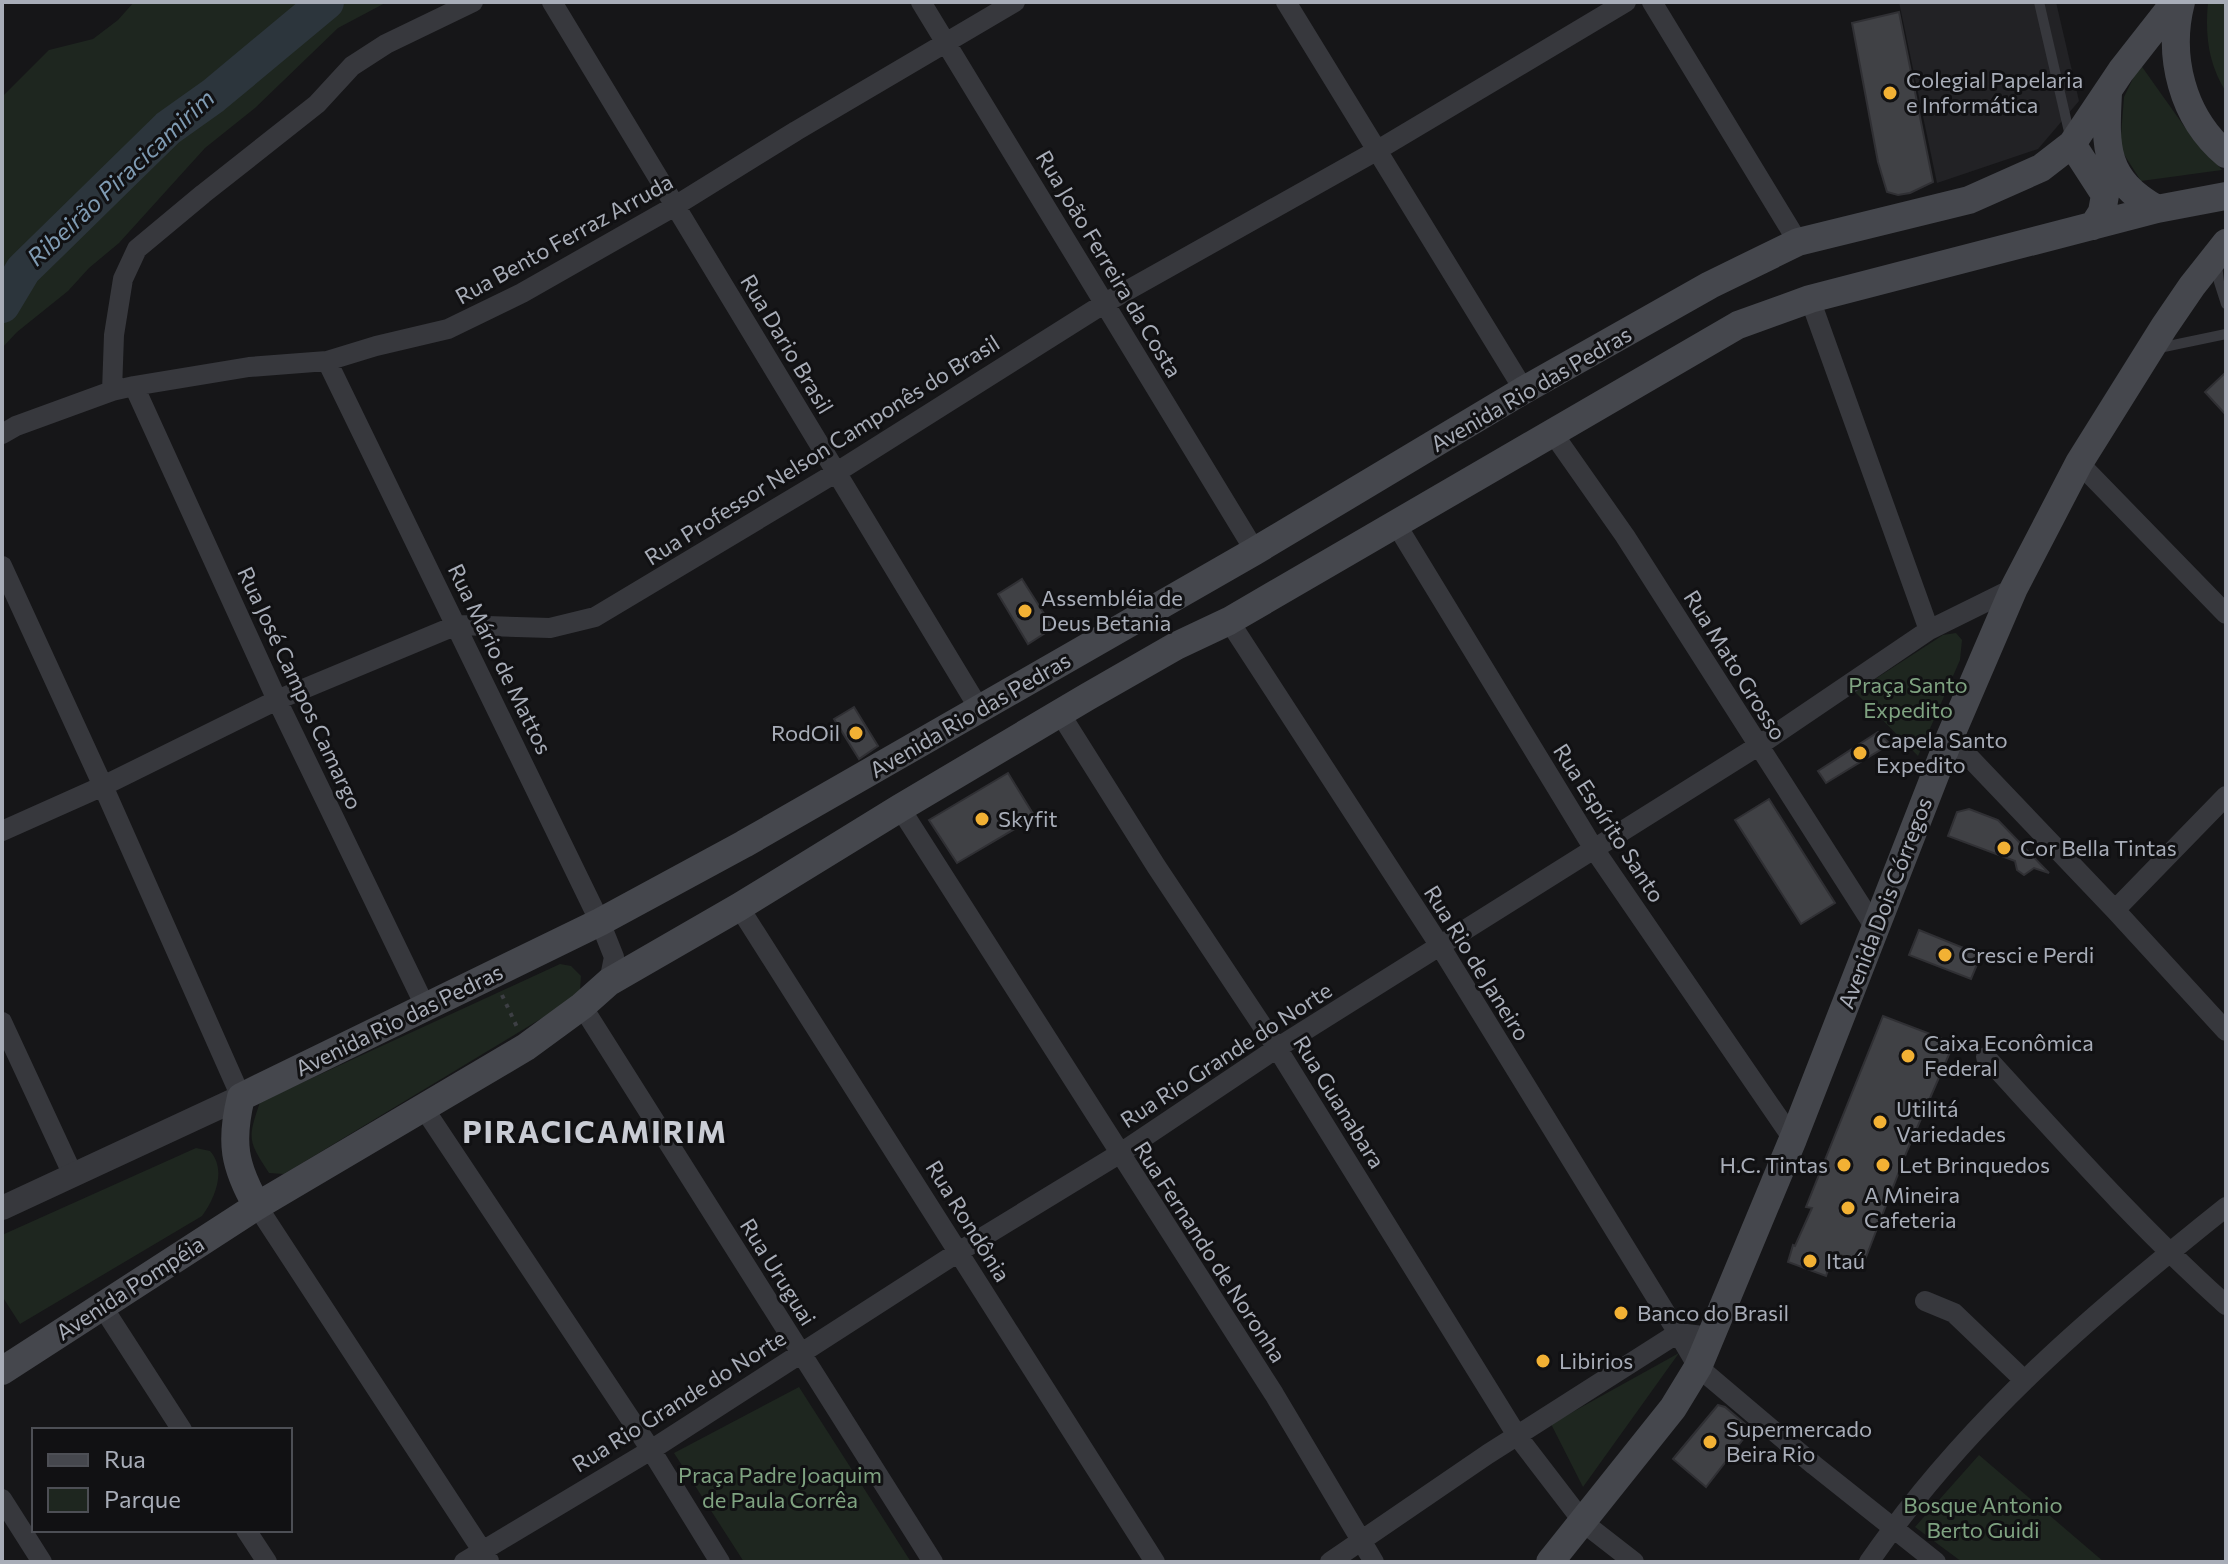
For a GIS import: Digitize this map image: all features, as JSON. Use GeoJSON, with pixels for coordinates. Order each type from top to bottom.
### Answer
{"type":"FeatureCollection","features":[{"type":"Feature","properties":{"kind":"main road","name":"Avenida Rio das Pedras"},"geometry":{"type":"LineString","coordinates":[[241,1097],[600,922],[980,710],[1524,390],[1710,285],[1798,242],[1969,200],[2041,168],[2072,144],[2109,89],[2178,2]]}},
{"type":"Feature","properties":{"kind":"main road"},"geometry":{"type":"LineString","coordinates":[[2178,2],[2175,44],[2181,83],[2196,118],[2226,154]]}},
{"type":"Feature","properties":{"kind":"main road"},"geometry":{"type":"LineString","coordinates":[[2109,89],[2105,125],[2111,160],[2129,189],[2157,209]]}},
{"type":"Feature","properties":{"kind":"main road"},"geometry":{"type":"LineString","coordinates":[[2072,144],[2105,195],[2102,212],[2093,226]]}},
{"type":"Feature","properties":{"kind":"main road","name":"Avenida Rio das Pedras"},"geometry":{"type":"LineString","coordinates":[[257,1206],[526,1047],[609,982],[900,808],[1176,646],[1229,621],[1738,325],[1810,299],[2157,209],[2226,196]]}},
{"type":"Feature","properties":{"kind":"main road","name":"Avenida Dois Córregos"},"geometry":{"type":"LineString","coordinates":[[1550,1562],[1673,1408],[1698,1367],[1793,1139],[1950,737],[2014,588],[2079,463],[2192,286],[2221,250]]}},
{"type":"Feature","properties":{"kind":"main road"},"geometry":{"type":"LineString","coordinates":[[1229,621],[1212,615],[1206,603],[1208,595],[1255,551]]}},
{"type":"Feature","properties":{"kind":"main road"},"geometry":{"type":"LineString","coordinates":[[241,1097],[234,1125],[235,1154],[243,1181],[257,1206]]}},
{"type":"Feature","properties":{"kind":"main road","name":"Avenida Pompéia"},"geometry":{"type":"LineString","coordinates":[[2,1371],[257,1206]]}},
{"type":"Feature","properties":{"kind":"street"},"geometry":{"type":"LineString","coordinates":[[112,391],[114,335],[123,279],[137,249],[317,104],[352,66],[386,44],[473,2]]}},
{"type":"Feature","properties":{"kind":"street","name":"Rua Dario Brasil"},"geometry":{"type":"LineString","coordinates":[[552,2],[980,710]]}},
{"type":"Feature","properties":{"kind":"street","name":"Rua João Ferreira da Costa"},"geometry":{"type":"LineString","coordinates":[[921,2],[1255,551]]}},
{"type":"Feature","properties":{"kind":"street","name":"Rua Bento Ferraz Arruda"},"geometry":{"type":"LineString","coordinates":[[2,434],[112,391],[249,367],[327,361],[448,329],[522,293],[675,206],[1015,2]]}},
{"type":"Feature","properties":{"kind":"street"},"geometry":{"type":"LineString","coordinates":[[1286,2],[1524,390]]}},
{"type":"Feature","properties":{"kind":"street","name":"Rua Professor Nelson Camponês do Brasil"},"geometry":{"type":"LineString","coordinates":[[2,831],[103,786],[277,700],[457,625],[550,628],[595,617],[837,472],[1105,303],[1376,151],[1626,2]]}},
{"type":"Feature","properties":{"kind":"street"},"geometry":{"type":"LineString","coordinates":[[1652,2],[1798,242]]}},
{"type":"Feature","properties":{"kind":"street"},"geometry":{"type":"LineString","coordinates":[[1810,299],[1929,630]]}},
{"type":"Feature","properties":{"kind":"street","name":"Rua Mário de Mattos"},"geometry":{"type":"LineString","coordinates":[[327,361],[600,922],[614,957],[609,982]]}},
{"type":"Feature","properties":{"kind":"street","name":"Rua José Campos Camargo"},"geometry":{"type":"LineString","coordinates":[[134,386],[277,700],[426,1008]]}},
{"type":"Feature","properties":{"kind":"street","name":"Rua Mato Grosso"},"geometry":{"type":"LineString","coordinates":[[1552,432],[1625,536],[1874,926]]}},
{"type":"Feature","properties":{"kind":"street"},"geometry":{"type":"LineString","coordinates":[[2079,463],[2226,614]]}},
{"type":"Feature","properties":{"kind":"street","name":"Rua Espírito Santo"},"geometry":{"type":"LineString","coordinates":[[1396,524],[1594,849],[1793,1139]]}},
{"type":"Feature","properties":{"kind":"street"},"geometry":{"type":"LineString","coordinates":[[2,566],[241,1097]]}},
{"type":"Feature","properties":{"kind":"street","name":"Rua Rio Grande do Norte"},"geometry":{"type":"LineString","coordinates":[[478,1558],[960,1251],[1119,1154],[1277,1048],[1758,746],[1929,630],[2014,588]]}},
{"type":"Feature","properties":{"kind":"street","name":"Rua Rio de Janeiro"},"geometry":{"type":"LineString","coordinates":[[1229,621],[1440,946],[1698,1367],[1936,1562]]}},
{"type":"Feature","properties":{"kind":"street","name":"Rua Guanabara"},"geometry":{"type":"LineString","coordinates":[[1061,715],[1156,866],[1277,1048],[1518,1437],[1584,1523],[1634,1562]]}},
{"type":"Feature","properties":{"kind":"street"},"geometry":{"type":"LineString","coordinates":[[1950,737],[2226,1031]]}},
{"type":"Feature","properties":{"kind":"street"},"geometry":{"type":"LineString","coordinates":[[2115,910],[2226,796]]}},
{"type":"Feature","properties":{"kind":"street","name":"Rua Fernando de Noronha"},"geometry":{"type":"LineString","coordinates":[[900,808],[1274,1394],[1374,1562]]}},
{"type":"Feature","properties":{"kind":"street","name":"Rua Rondônia"},"geometry":{"type":"LineString","coordinates":[[739,907],[1155,1562]]}},
{"type":"Feature","properties":{"kind":"street","name":"Rua Uruguai"},"geometry":{"type":"LineString","coordinates":[[582,1006],[933,1562]]}},
{"type":"Feature","properties":{"kind":"street"},"geometry":{"type":"LineString","coordinates":[[2,1022],[73,1175]]}},
{"type":"Feature","properties":{"kind":"street"},"geometry":{"type":"LineString","coordinates":[[1986,1057],[2168,1253],[2226,1305]]}},
{"type":"Feature","properties":{"kind":"street","name":"Avenida Rio das Pedras"},"geometry":{"type":"LineString","coordinates":[[2,1208],[241,1097]]}},
{"type":"Feature","properties":{"kind":"street"},"geometry":{"type":"LineString","coordinates":[[423,1107],[651,1450],[720,1562]]}},
{"type":"Feature","properties":{"kind":"street"},"geometry":{"type":"LineString","coordinates":[[257,1206],[478,1558]]}},
{"type":"Feature","properties":{"kind":"street"},"geometry":{"type":"LineString","coordinates":[[1869,1562],[1962,1444],[2024,1380],[2117,1294],[2226,1207]]}},
{"type":"Feature","properties":{"kind":"street"},"geometry":{"type":"LineString","coordinates":[[1925,1301],[1954,1313],[2024,1380]]}},
{"type":"Feature","properties":{"kind":"street"},"geometry":{"type":"LineString","coordinates":[[102,1306],[181,1428]]}},
{"type":"Feature","properties":{"kind":"street"},"geometry":{"type":"LineString","coordinates":[[1330,1562],[1488,1454],[1678,1333],[1711,1337]]}},
{"type":"Feature","properties":{"kind":"street"},"geometry":{"type":"LineString","coordinates":[[2,1499],[42,1562]]}},
{"type":"Feature","properties":{"kind":"street"},"geometry":{"type":"LineString","coordinates":[[247,1532],[267,1562]]}},
{"type":"Feature","properties":{"kind":"lane"},"geometry":{"type":"LineString","coordinates":[[2039,2],[2072,144]]}},
{"type":"Feature","properties":{"kind":"lane"},"geometry":{"type":"LineString","coordinates":[[2221,250],[2219,282],[2226,304]]}},
{"type":"Feature","properties":{"kind":"lane"},"geometry":{"type":"LineString","coordinates":[[2150,351],[2170,344],[2226,334]]}},
{"type":"Feature","properties":{"kind":"path"},"geometry":{"type":"LineString","coordinates":[[492,975],[526,1047]]}},
{"type":"Feature","properties":{"kind":"shaded area"},"geometry":{"type":"Polygon","coordinates":[[[1899,2],[2056,2],[2079,101],[2038,149],[1937,183],[1899,2]]]}},
{"type":"Feature","properties":{"kind":"green space"},"geometry":{"type":"Polygon","coordinates":[[[134,2],[387,2],[338,28],[255,108],[205,148],[119,243],[2,348],[2,97],[49,50],[93,39],[118,20],[134,2]]]}},
{"type":"Feature","properties":{"kind":"green space"},"geometry":{"type":"Polygon","coordinates":[[[2208,2],[2226,2],[2226,92],[2209,48],[2208,2]]]}},
{"type":"Feature","properties":{"kind":"green space"},"geometry":{"type":"Polygon","coordinates":[[[2140,64],[2184,126],[2222,170],[2141,181],[2120,148],[2124,97],[2140,64]]]}},
{"type":"Feature","properties":{"kind":"green space","name":"Praça Santo Expedito"},"geometry":{"type":"Polygon","coordinates":[[[1956,633],[1962,640],[1960,660],[1918,756],[1855,692],[1943,635],[1956,633]]]}},
{"type":"Feature","properties":{"kind":"green space"},"geometry":{"type":"Polygon","coordinates":[[[560,964],[571,966],[581,976],[580,990],[562,1006],[284,1174],[269,1173],[252,1139],[260,1102],[560,964]]]}},
{"type":"Feature","properties":{"kind":"green space"},"geometry":{"type":"Polygon","coordinates":[[[196,1148],[210,1151],[218,1167],[215,1193],[202,1216],[20,1324],[2,1296],[2,1235],[196,1148]]]}},
{"type":"Feature","properties":{"kind":"green space"},"geometry":{"type":"Polygon","coordinates":[[[1679,1353],[1583,1487],[1551,1424],[1679,1353]]]}},
{"type":"Feature","properties":{"kind":"green space","name":"Praça Padre Joaquim de Paula Corrêa"},"geometry":{"type":"Polygon","coordinates":[[[799,1387],[911,1562],[744,1562],[674,1453],[799,1387]]]}},
{"type":"Feature","properties":{"kind":"green space","name":"Bosque Antonio Berto Guidi"},"geometry":{"type":"Polygon","coordinates":[[[1979,1455],[2104,1562],[1962,1562],[1915,1527],[1979,1455]]]}},
{"type":"Feature","properties":{"kind":"building","name":"Colegial Papelaria e Informática"},"geometry":{"type":"Polygon","coordinates":[[[1899,12],[1933,182],[1898,195],[1887,192],[1878,162],[1852,23],[1899,12]]]}},
{"type":"Feature","properties":{"kind":"building"},"geometry":{"type":"Polygon","coordinates":[[[2226,372],[2226,415],[2205,392],[2226,372]]]}},
{"type":"Feature","properties":{"kind":"building","name":"Assembléia de Deus Betania"},"geometry":{"type":"Polygon","coordinates":[[[1022,579],[1053,628],[1028,644],[998,594],[1022,579]]]}},
{"type":"Feature","properties":{"kind":"building","name":"RodOil"},"geometry":{"type":"Polygon","coordinates":[[[854,707],[878,746],[859,759],[834,719],[854,707]]]}},
{"type":"Feature","properties":{"kind":"building","name":"Capela Santo Expedito"},"geometry":{"type":"Polygon","coordinates":[[[1878,732],[1890,744],[1826,783],[1818,771],[1878,732]]]}},
{"type":"Feature","properties":{"kind":"building","name":"Skyfit"},"geometry":{"type":"Polygon","coordinates":[[[1008,773],[1035,817],[957,863],[929,820],[1008,773]]]}},
{"type":"Feature","properties":{"kind":"building"},"geometry":{"type":"Polygon","coordinates":[[[1769,799],[1835,903],[1801,924],[1735,820],[1769,799]]]}},
{"type":"Feature","properties":{"kind":"building","name":"Cor Bella Tintas"},"geometry":{"type":"Polygon","coordinates":[[[1969,809],[1998,820],[2049,873],[2034,868],[2024,875],[2017,870],[2015,861],[1948,836],[1957,812],[1969,809]]]}},
{"type":"Feature","properties":{"kind":"building","name":"Cresci e Perdi"},"geometry":{"type":"Polygon","coordinates":[[[1919,930],[1981,955],[1971,979],[1909,955],[1919,930]]]}},
{"type":"Feature","properties":{"kind":"building"},"geometry":{"type":"Polygon","coordinates":[[[1883,1016],[1954,1043],[1907,1151],[1863,1265],[1834,1252],[1826,1276],[1788,1262],[1812,1208],[1806,1207],[1883,1016]]]}},
{"type":"Feature","properties":{"kind":"building","name":"Supermercado Beira Rio"},"geometry":{"type":"Polygon","coordinates":[[[1718,1405],[1725,1407],[1751,1429],[1706,1487],[1673,1459],[1718,1405]]]}},
{"type":"Feature","properties":{"kind":"waterway","name":"Ribeirão Piracicamirim"},"geometry":{"type":"LineString","coordinates":[[2,305],[23,270],[168,128],[213,96],[326,2]]}},
{"type":"Feature","properties":{"kind":"place","name":"Colegial Papelaria e Informática"},"geometry":{"type":"Point","coordinates":[1890,93]}},
{"type":"Feature","properties":{"kind":"place","name":"Assembléia de Deus Betania"},"geometry":{"type":"Point","coordinates":[1025,611]}},
{"type":"Feature","properties":{"kind":"place","name":"RodOil"},"geometry":{"type":"Point","coordinates":[856,733]}},
{"type":"Feature","properties":{"kind":"place","name":"Capela Santo Expedito"},"geometry":{"type":"Point","coordinates":[1860,753]}},
{"type":"Feature","properties":{"kind":"place","name":"Skyfit"},"geometry":{"type":"Point","coordinates":[982,819]}},
{"type":"Feature","properties":{"kind":"place","name":"Cor Bella Tintas"},"geometry":{"type":"Point","coordinates":[2004,848]}},
{"type":"Feature","properties":{"kind":"place","name":"Cresci e Perdi"},"geometry":{"type":"Point","coordinates":[1945,955]}},
{"type":"Feature","properties":{"kind":"place","name":"Caixa Econômica Federal"},"geometry":{"type":"Point","coordinates":[1908,1056]}},
{"type":"Feature","properties":{"kind":"place","name":"Utilitá Variedades"},"geometry":{"type":"Point","coordinates":[1880,1122]}},
{"type":"Feature","properties":{"kind":"place","name":"H.C. Tintas"},"geometry":{"type":"Point","coordinates":[1844,1165]}},
{"type":"Feature","properties":{"kind":"place","name":"Let Brinquedos"},"geometry":{"type":"Point","coordinates":[1883,1165]}},
{"type":"Feature","properties":{"kind":"place","name":"A Mineira Cafeteria"},"geometry":{"type":"Point","coordinates":[1848,1208]}},
{"type":"Feature","properties":{"kind":"place","name":"Itaú"},"geometry":{"type":"Point","coordinates":[1810,1261]}},
{"type":"Feature","properties":{"kind":"place","name":"Banco do Brasil"},"geometry":{"type":"Point","coordinates":[1621,1313]}},
{"type":"Feature","properties":{"kind":"place","name":"Libirios"},"geometry":{"type":"Point","coordinates":[1543,1361]}},
{"type":"Feature","properties":{"kind":"place","name":"Supermercado Beira Rio"},"geometry":{"type":"Point","coordinates":[1710,1442]}},
{"type":"Feature","properties":{"kind":"district","name":"PIRACICAMIRIM"},"geometry":{"type":"Point","coordinates":[595,1133]}}]}
